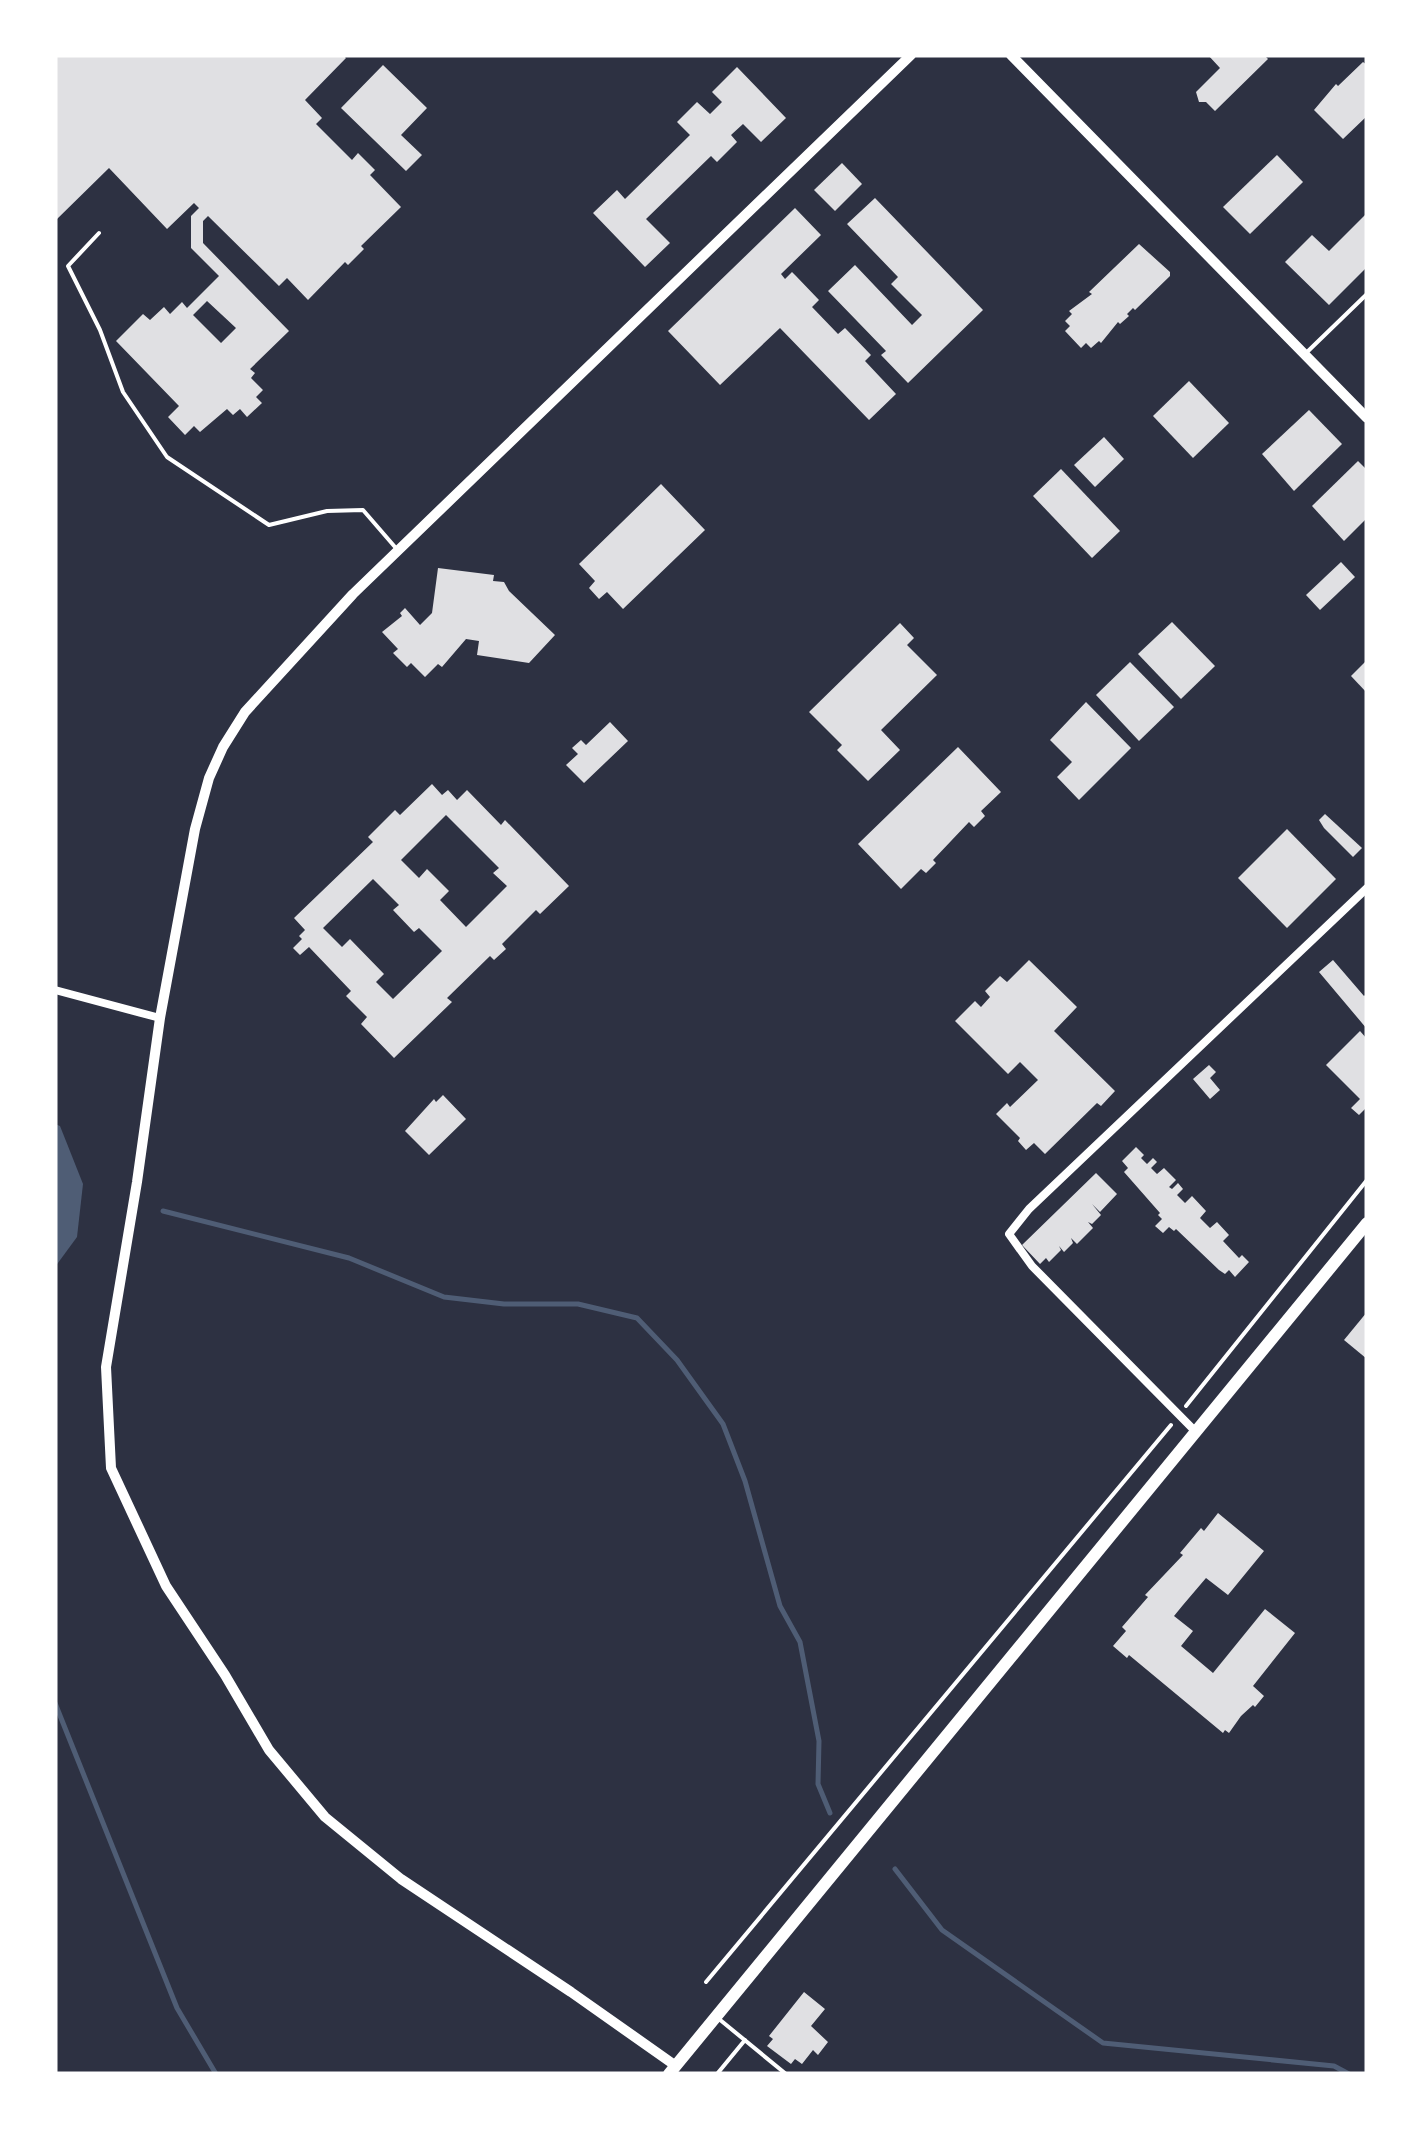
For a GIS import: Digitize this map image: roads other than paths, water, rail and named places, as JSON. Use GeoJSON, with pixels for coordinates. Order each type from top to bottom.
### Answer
{"type":"FeatureCollection","features":[{"type":"Feature","properties":{"kind":"main road"},"geometry":{"type":"LineString","coordinates":[[677,2071],[715,2016],[1367,1222]]}},
{"type":"Feature","properties":{"kind":"street"},"geometry":{"type":"LineString","coordinates":[[677,2071],[571,1992],[400,1879],[325,1817],[269,1750],[166,1586],[111,1468],[106,1367],[160,1018],[195,829],[223,747],[269,682],[398,550],[910,55]]}},
{"type":"Feature","properties":{"kind":"street"},"geometry":{"type":"LineString","coordinates":[[1011,55],[1367,418]]}},
{"type":"Feature","properties":{"kind":"street"},"geometry":{"type":"LineString","coordinates":[[1194,1430],[1032,1266],[1009,1234],[1028,1209],[1367,888]]}},
{"type":"Feature","properties":{"kind":"street"},"geometry":{"type":"LineString","coordinates":[[55,990],[160,1018]]}},
{"type":"Feature","properties":{"kind":"lane"},"geometry":{"type":"LineString","coordinates":[[99,233],[68,266],[100,330],[123,392],[167,458],[269,525],[327,512],[364,510],[398,550]]}},
{"type":"Feature","properties":{"kind":"lane"},"geometry":{"type":"LineString","coordinates":[[1305,354],[1367,294]]}},
{"type":"Feature","properties":{"kind":"lane"},"geometry":{"type":"LineString","coordinates":[[715,2016],[786,2074]]}},
{"type":"Feature","properties":{"kind":"lane"},"geometry":{"type":"LineString","coordinates":[[717,2074],[745,2040]]}},
{"type":"Feature","properties":{"kind":"water"},"geometry":{"type":"Polygon","coordinates":[[[55,1124],[60,1126],[83,1184],[77,1237],[55,1267],[55,1124]]]}},
{"type":"Feature","properties":{"kind":"waterway"},"geometry":{"type":"LineString","coordinates":[[163,1211],[349,1258],[444,1297],[504,1304],[578,1304],[637,1318],[677,1360],[723,1424],[745,1481],[780,1606],[800,1642],[819,1741],[818,1784],[830,1813]]}},
{"type":"Feature","properties":{"kind":"waterway"},"geometry":{"type":"LineString","coordinates":[[55,1703],[177,2008],[216,2074]]}},
{"type":"Feature","properties":{"kind":"waterway"},"geometry":{"type":"LineString","coordinates":[[895,1869],[942,1930],[1103,2043],[1334,2066],[1349,2074]]}}]}
